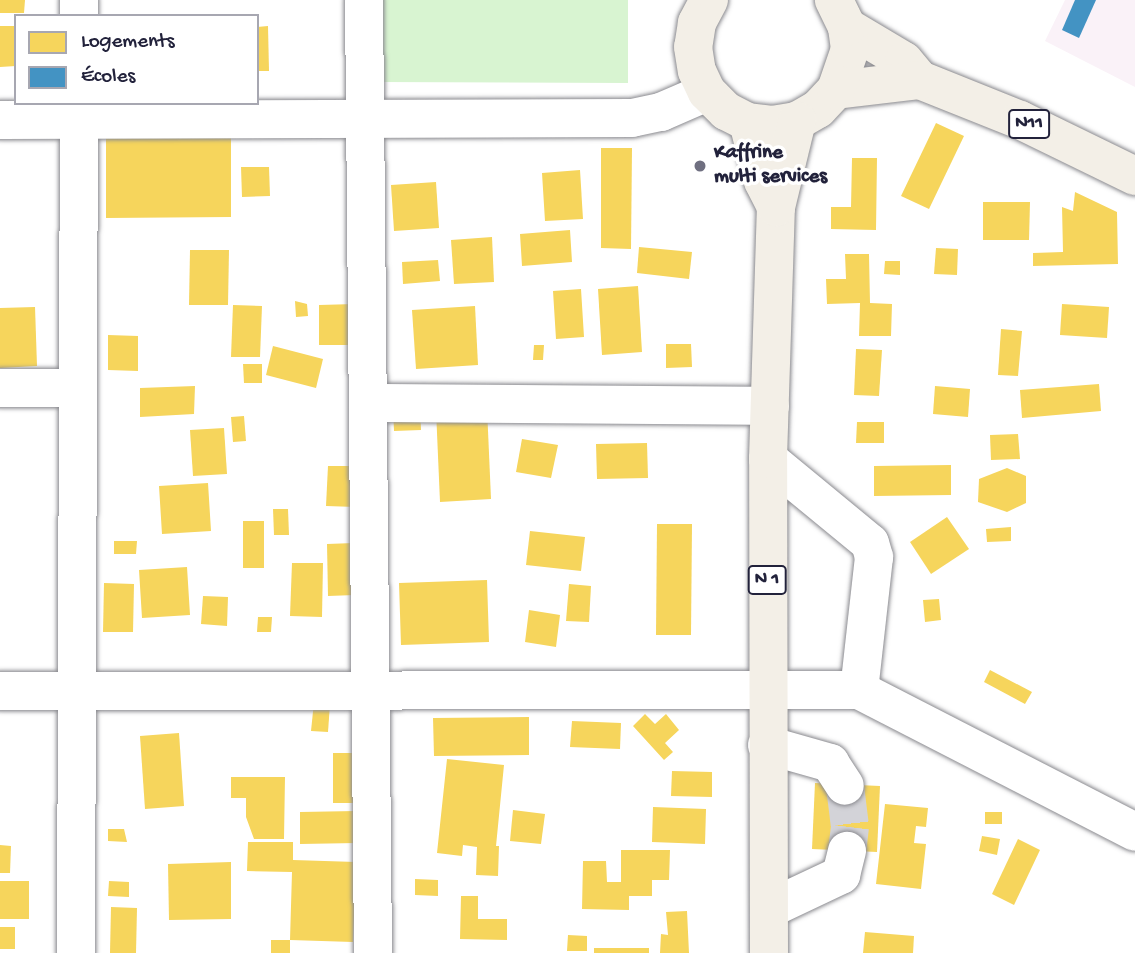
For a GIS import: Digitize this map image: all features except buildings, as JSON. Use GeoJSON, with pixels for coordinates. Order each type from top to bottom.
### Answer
{"type":"FeatureCollection","features":[{"type":"Feature","properties":{"kind":"main road"},"geometry":{"type":"LineString","coordinates":[[709,0],[697,23],[693,47],[697,71],[707,92],[726,111],[748,121],[772,125],[797,121],[818,109],[836,90],[850,49],[841,14]]}},
{"type":"Feature","properties":{"kind":"main road"},"geometry":{"type":"LineString","coordinates":[[841,14],[904,61],[920,80]]}},
{"type":"Feature","properties":{"kind":"main road"},"geometry":{"type":"LineString","coordinates":[[836,90],[920,80]]}},
{"type":"Feature","properties":{"kind":"main road","name":"N11"},"geometry":{"type":"LineString","coordinates":[[920,80],[1020,120],[1135,176]]}},
{"type":"Feature","properties":{"kind":"main road","name":"N 1"},"geometry":{"type":"LineString","coordinates":[[748,121],[762,181],[776,207]]}},
{"type":"Feature","properties":{"kind":"main road","name":"N 1"},"geometry":{"type":"LineString","coordinates":[[769,953],[768,459],[776,207],[797,121]]}},
{"type":"Feature","properties":{"kind":"street"},"geometry":{"type":"LineString","coordinates":[[364,0],[373,953]]}},
{"type":"Feature","properties":{"kind":"street"},"geometry":{"type":"LineString","coordinates":[[0,120],[79,111],[365,119],[632,118],[661,113],[707,92]]}},
{"type":"Feature","properties":{"kind":"street"},"geometry":{"type":"LineString","coordinates":[[76,953],[79,111]]}},
{"type":"Feature","properties":{"kind":"street"},"geometry":{"type":"LineString","coordinates":[[0,388],[78,388]]}},
{"type":"Feature","properties":{"kind":"street"},"geometry":{"type":"LineString","coordinates":[[368,403],[770,407]]}},
{"type":"Feature","properties":{"kind":"street"},"geometry":{"type":"LineString","coordinates":[[768,459],[870,543],[874,557],[859,690]]}},
{"type":"Feature","properties":{"kind":"street"},"geometry":{"type":"LineString","coordinates":[[0,691],[859,690],[1135,832]]}},
{"type":"Feature","properties":{"kind":"street"},"geometry":{"type":"LineString","coordinates":[[767,745],[830,763],[845,786]]}},
{"type":"Feature","properties":{"kind":"street"},"geometry":{"type":"LineString","coordinates":[[769,909],[841,875],[847,850]]}},
{"type":"Feature","properties":{"kind":"shaded area"},"geometry":{"type":"Polygon","coordinates":[[[1065,0],[1135,0],[1135,87],[1045,41],[1065,0]]]}},
{"type":"Feature","properties":{"kind":"green space"},"geometry":{"type":"Polygon","coordinates":[[[378,0],[628,0],[628,83],[376,82],[378,0]]]}},
{"type":"Feature","properties":{"kind":"tunnel"},"geometry":{"type":"LineString","coordinates":[[845,786],[850,827],[847,851]]}},
{"type":"Feature","properties":{"kind":"place","name":"Kaffrine multi services"},"geometry":{"type":"Point","coordinates":[700,166]}}]}
